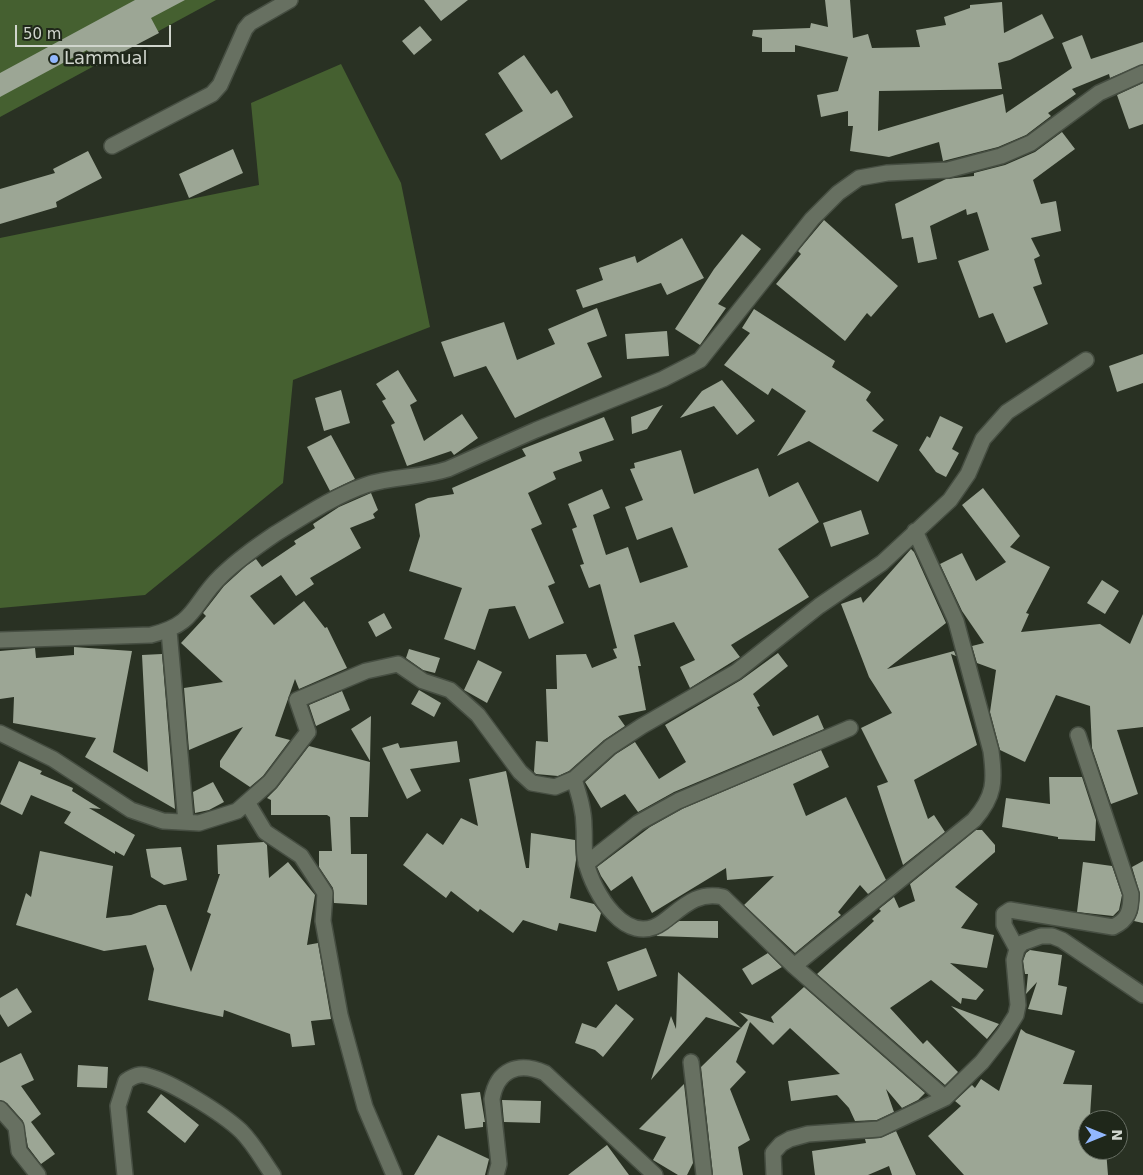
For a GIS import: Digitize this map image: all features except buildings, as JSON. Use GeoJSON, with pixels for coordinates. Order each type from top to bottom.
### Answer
{"type":"FeatureCollection","features":[{"type":"Feature","properties":{"kind":"street"},"geometry":{"type":"LineString","coordinates":[[112,146],[212,94],[220,85],[245,29],[250,23],[290,0]]}},
{"type":"Feature","properties":{"kind":"street"},"geometry":{"type":"LineString","coordinates":[[0,640],[151,636],[169,631],[189,617],[219,577],[243,556],[348,492],[382,481],[435,473],[448,469],[536,430],[663,379],[700,360],[812,219],[838,193],[859,178],[887,173],[948,170],[970,166],[1001,156],[1031,143],[1100,93],[1143,73]]}},
{"type":"Feature","properties":{"kind":"street"},"geometry":{"type":"LineString","coordinates":[[0,733],[52,759],[131,810],[163,821],[199,823],[237,811],[270,782],[308,732],[298,700],[366,671],[398,664],[423,681],[450,690],[478,715],[520,772],[532,783],[555,787],[574,779],[610,748],[642,726],[736,672],[818,606],[882,563],[950,500],[968,474],[983,439],[1007,412],[1086,360]]}},
{"type":"Feature","properties":{"kind":"street"},"geometry":{"type":"LineString","coordinates":[[794,966],[974,820],[992,793],[994,773],[991,751],[956,620],[915,532]]}},
{"type":"Feature","properties":{"kind":"street"},"geometry":{"type":"LineString","coordinates":[[169,631],[186,822]]}},
{"type":"Feature","properties":{"kind":"street"},"geometry":{"type":"LineString","coordinates":[[586,864],[638,823],[678,801],[850,728]]}},
{"type":"Feature","properties":{"kind":"street"},"geometry":{"type":"LineString","coordinates":[[1016,950],[1004,925],[1004,914],[1010,910],[1113,927],[1124,922],[1130,910],[1131,894],[1078,735]]}},
{"type":"Feature","properties":{"kind":"street"},"geometry":{"type":"LineString","coordinates":[[574,779],[581,801],[586,864],[603,899],[616,919],[627,926],[642,928],[660,924],[700,896],[723,897],[794,966],[945,1098]]}},
{"type":"Feature","properties":{"kind":"street"},"geometry":{"type":"LineString","coordinates":[[247,802],[265,832],[301,856],[326,893],[323,922],[340,1015],[365,1107],[394,1175]]}},
{"type":"Feature","properties":{"kind":"street"},"geometry":{"type":"LineString","coordinates":[[774,1175],[773,1153],[781,1144],[790,1139],[808,1134],[879,1129],[945,1098],[982,1062],[1016,1015],[1018,1006],[1014,960],[1016,950],[1022,943],[1041,936],[1062,940],[1143,996]]}},
{"type":"Feature","properties":{"kind":"street"},"geometry":{"type":"LineString","coordinates":[[691,1062],[704,1175]]}},
{"type":"Feature","properties":{"kind":"street"},"geometry":{"type":"LineString","coordinates":[[496,1175],[499,1164],[492,1099],[494,1089],[502,1075],[526,1068],[544,1073],[654,1175]]}},
{"type":"Feature","properties":{"kind":"street"},"geometry":{"type":"LineString","coordinates":[[125,1175],[118,1106],[126,1080],[135,1075],[147,1075],[163,1082],[232,1124],[250,1142],[273,1175]]}},
{"type":"Feature","properties":{"kind":"street"},"geometry":{"type":"LineString","coordinates":[[0,1109],[16,1127],[19,1152],[38,1175]]}},
{"type":"Feature","properties":{"kind":"green space","name":"Lammual"},"geometry":{"type":"Polygon","coordinates":[[[0,0],[216,0],[0,117],[0,0]]]}},
{"type":"Feature","properties":{"kind":"green space"},"geometry":{"type":"Polygon","coordinates":[[[341,64],[401,183],[430,327],[293,380],[283,483],[145,595],[0,608],[0,238],[259,185],[251,103],[341,64]]]}},
{"type":"Feature","properties":{"kind":"place","name":"Lammual"},"geometry":{"type":"Point","coordinates":[54,59]}}]}
